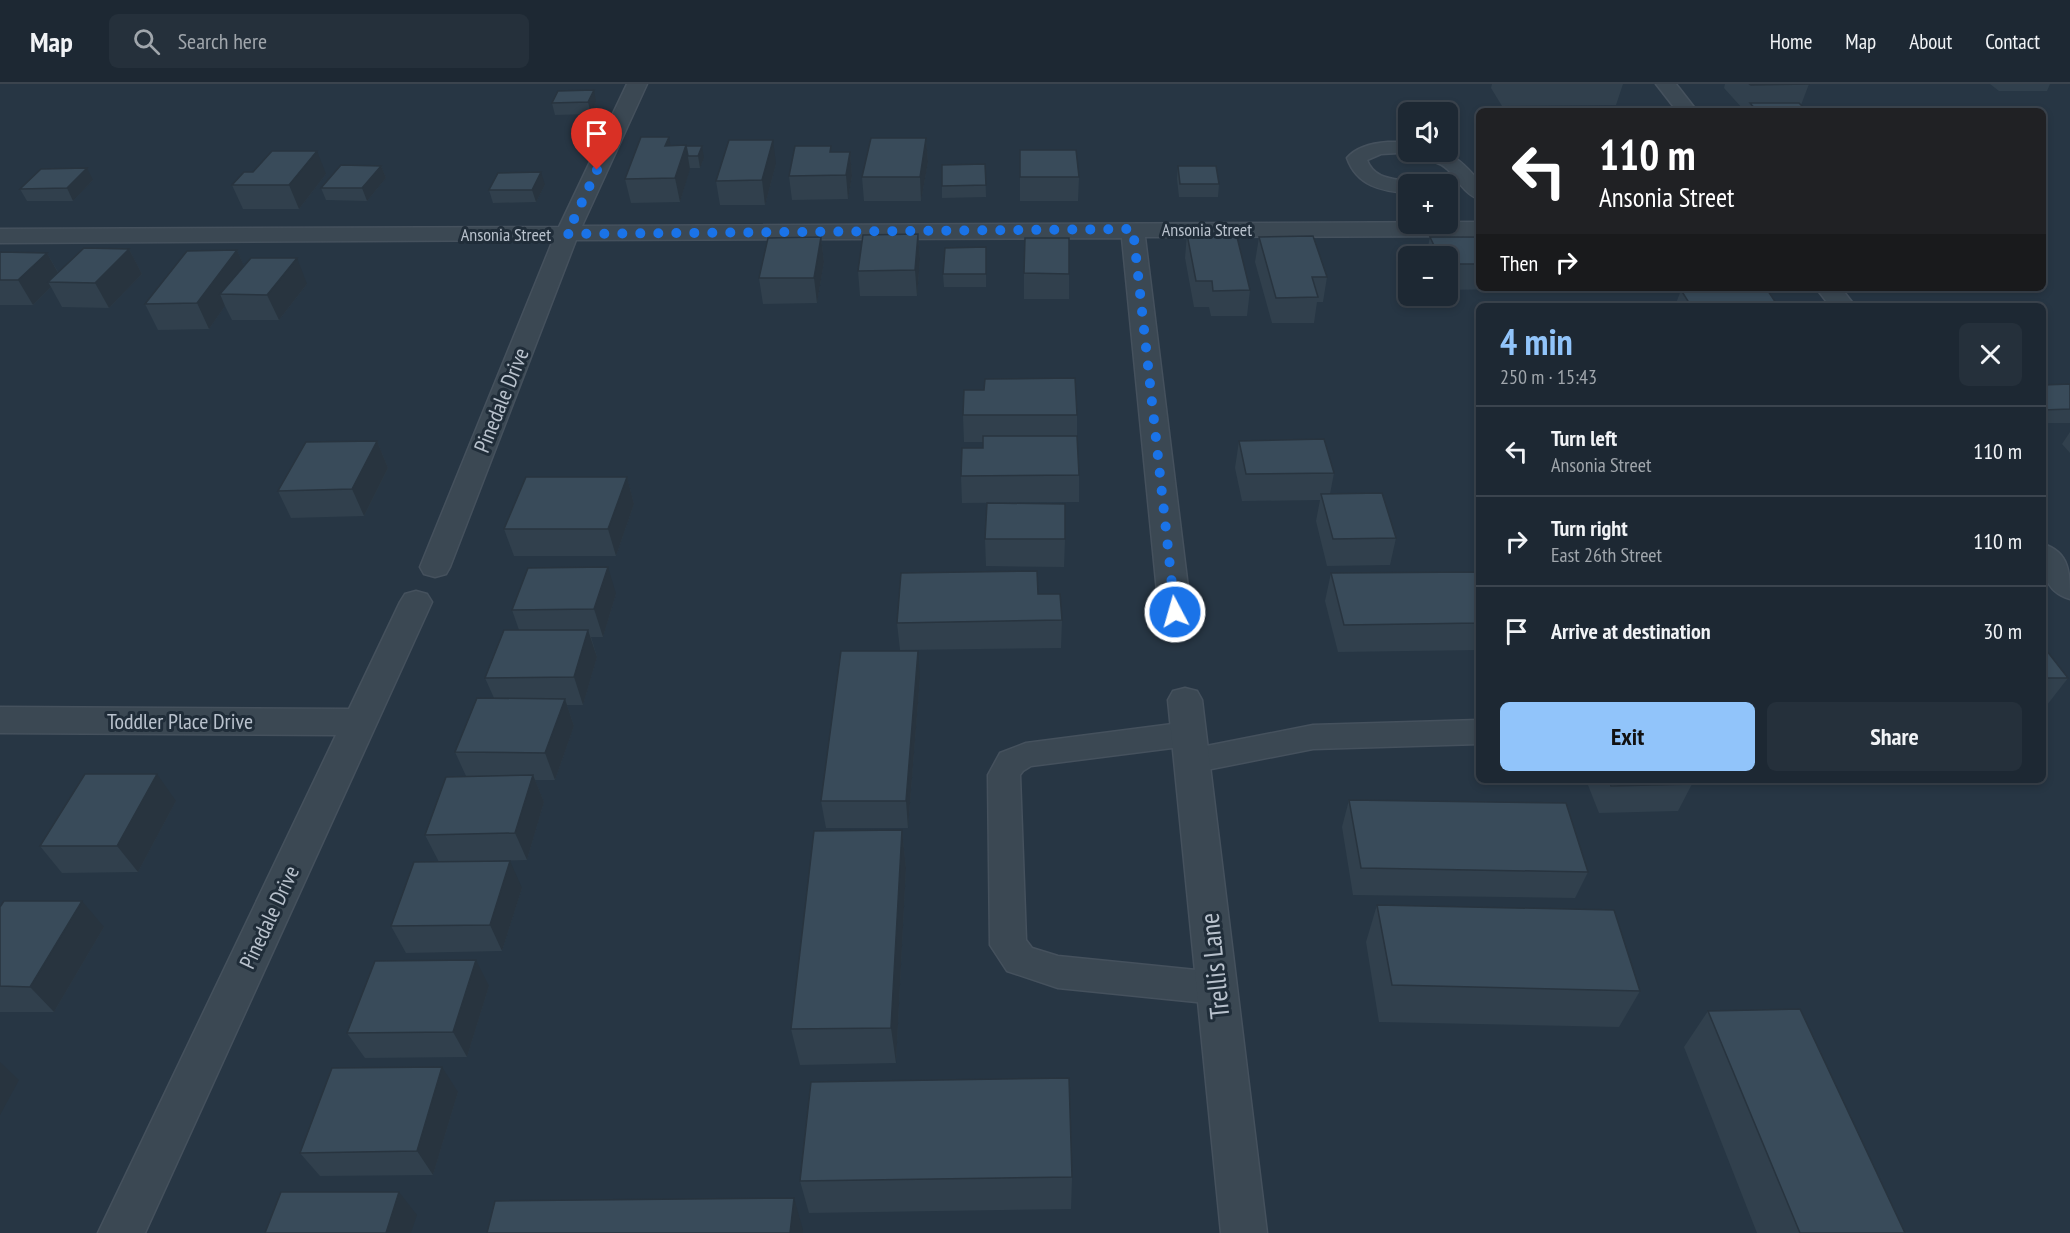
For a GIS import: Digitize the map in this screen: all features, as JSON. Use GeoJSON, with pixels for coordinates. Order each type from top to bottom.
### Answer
{"type":"FeatureCollection","features":[{"type":"Feature","properties":{"kind":"street","name":"Pinedale Drive"},"geometry":{"type":"LineString","coordinates":[[435,567],[567,234],[637,84]]}},
{"type":"Feature","properties":{"kind":"street"},"geometry":{"type":"LineString","coordinates":[[1666,84],[1686,108]]}},
{"type":"Feature","properties":{"kind":"street"},"geometry":{"type":"LineString","coordinates":[[1133,229],[1175,612]]}},
{"type":"Feature","properties":{"kind":"street","name":"Ansonia Street"},"geometry":{"type":"LineString","coordinates":[[0,236],[1476,229]]}},
{"type":"Feature","properties":{"kind":"street"},"geometry":{"type":"LineString","coordinates":[[1830,291],[1840,303]]}},
{"type":"Feature","properties":{"kind":"street"},"geometry":{"type":"LineString","coordinates":[[2046,558],[2070,588]]}},
{"type":"Feature","properties":{"kind":"street","name":"Pinedale Drive"},"geometry":{"type":"LineString","coordinates":[[121,1233],[416,602]]}},
{"type":"Feature","properties":{"kind":"street","name":"Toddler Place Drive"},"geometry":{"type":"LineString","coordinates":[[0,720],[361,722]]}},
{"type":"Feature","properties":{"kind":"street","name":"Trellis Lane"},"geometry":{"type":"LineString","coordinates":[[1188,732],[1244,1233]]}},
{"type":"Feature","properties":{"kind":"lane"},"geometry":{"type":"LineString","coordinates":[[1398,147],[1388,146],[1369,150],[1356,158],[1360,171],[1366,176],[1379,182],[1398,185]]}},
{"type":"Feature","properties":{"kind":"lane"},"geometry":{"type":"LineString","coordinates":[[1452,162],[1476,189]]}},
{"type":"Feature","properties":{"kind":"lane"},"geometry":{"type":"LineString","coordinates":[[1458,189],[1476,191]]}},
{"type":"Feature","properties":{"kind":"lane"},"geometry":{"type":"LineString","coordinates":[[1216,988],[1058,972],[1020,960],[1008,945],[1004,775],[1011,762],[1026,755],[1188,732],[1313,737],[1476,732]]}},
{"type":"Feature","properties":{"kind":"building"},"geometry":{"type":"Polygon","coordinates":[[[1749,84],[1810,84],[1751,85],[1749,84]]]}},
{"type":"Feature","properties":{"kind":"building"},"geometry":{"type":"Polygon","coordinates":[[[594,90],[588,102],[552,103],[558,91],[594,90]]]}},
{"type":"Feature","properties":{"kind":"building"},"geometry":{"type":"Polygon","coordinates":[[[1750,103],[1799,103],[1804,108],[1754,108],[1750,103]]]}},
{"type":"Feature","properties":{"kind":"building"},"geometry":{"type":"Polygon","coordinates":[[[641,137],[669,137],[665,146],[686,145],[675,178],[625,179],[641,137]]]}},
{"type":"Feature","properties":{"kind":"building"},"geometry":{"type":"Polygon","coordinates":[[[871,138],[926,138],[920,177],[862,177],[871,138]]]}},
{"type":"Feature","properties":{"kind":"building"},"geometry":{"type":"Polygon","coordinates":[[[729,140],[773,140],[762,180],[716,181],[729,140]]]}},
{"type":"Feature","properties":{"kind":"building"},"geometry":{"type":"Polygon","coordinates":[[[686,146],[702,146],[698,156],[688,156],[686,146]]]}},
{"type":"Feature","properties":{"kind":"building"},"geometry":{"type":"Polygon","coordinates":[[[795,146],[831,146],[830,152],[850,152],[846,175],[789,176],[795,146]]]}},
{"type":"Feature","properties":{"kind":"building"},"geometry":{"type":"Polygon","coordinates":[[[1020,150],[1076,150],[1079,177],[1020,177],[1020,150]]]}},
{"type":"Feature","properties":{"kind":"building"},"geometry":{"type":"Polygon","coordinates":[[[272,151],[317,151],[289,185],[232,185],[244,172],[253,172],[272,151]]]}},
{"type":"Feature","properties":{"kind":"building"},"geometry":{"type":"Polygon","coordinates":[[[985,164],[986,185],[942,186],[942,165],[985,164]]]}},
{"type":"Feature","properties":{"kind":"building"},"geometry":{"type":"Polygon","coordinates":[[[341,165],[381,166],[362,188],[321,188],[341,165]]]}},
{"type":"Feature","properties":{"kind":"building"},"geometry":{"type":"Polygon","coordinates":[[[1178,166],[1216,166],[1219,184],[1180,184],[1178,166]]]}},
{"type":"Feature","properties":{"kind":"building"},"geometry":{"type":"Polygon","coordinates":[[[87,168],[67,188],[20,189],[41,169],[87,168]]]}},
{"type":"Feature","properties":{"kind":"building"},"geometry":{"type":"Polygon","coordinates":[[[541,172],[532,190],[489,190],[498,173],[541,172]]]}},
{"type":"Feature","properties":{"kind":"building"},"geometry":{"type":"Polygon","coordinates":[[[1236,233],[1250,290],[1213,291],[1212,281],[1196,281],[1187,234],[1236,233]]]}},
{"type":"Feature","properties":{"kind":"building"},"geometry":{"type":"Polygon","coordinates":[[[918,234],[915,270],[858,271],[863,235],[918,234]]]}},
{"type":"Feature","properties":{"kind":"building"},"geometry":{"type":"Polygon","coordinates":[[[1313,236],[1327,277],[1312,277],[1318,297],[1276,298],[1259,237],[1313,236]]]}},
{"type":"Feature","properties":{"kind":"building"},"geometry":{"type":"Polygon","coordinates":[[[821,237],[814,278],[759,278],[768,238],[821,237]]]}},
{"type":"Feature","properties":{"kind":"building"},"geometry":{"type":"Polygon","coordinates":[[[1430,237],[1476,237],[1476,264],[1458,264],[1458,246],[1434,246],[1430,237]]]}},
{"type":"Feature","properties":{"kind":"building"},"geometry":{"type":"Polygon","coordinates":[[[1025,238],[1069,238],[1069,274],[1024,273],[1025,238]]]}},
{"type":"Feature","properties":{"kind":"building"},"geometry":{"type":"Polygon","coordinates":[[[986,247],[986,274],[943,274],[945,248],[986,247]]]}},
{"type":"Feature","properties":{"kind":"building"},"geometry":{"type":"Polygon","coordinates":[[[84,248],[129,249],[95,283],[48,282],[84,248]]]}},
{"type":"Feature","properties":{"kind":"building"},"geometry":{"type":"Polygon","coordinates":[[[237,250],[197,303],[145,304],[187,251],[237,250]]]}},
{"type":"Feature","properties":{"kind":"building"},"geometry":{"type":"Polygon","coordinates":[[[0,252],[47,253],[18,280],[0,280],[0,252]]]}},
{"type":"Feature","properties":{"kind":"building"},"geometry":{"type":"Polygon","coordinates":[[[251,258],[297,258],[267,295],[220,294],[251,258]]]}},
{"type":"Feature","properties":{"kind":"building"},"geometry":{"type":"Polygon","coordinates":[[[1682,291],[1768,291],[1776,303],[1689,303],[1682,291]]]}},
{"type":"Feature","properties":{"kind":"building"},"geometry":{"type":"Polygon","coordinates":[[[1075,378],[1077,415],[963,415],[964,390],[984,390],[985,379],[1075,378]]]}},
{"type":"Feature","properties":{"kind":"building"},"geometry":{"type":"Polygon","coordinates":[[[2070,384],[2070,409],[2046,410],[2046,385],[2070,384]]]}},
{"type":"Feature","properties":{"kind":"building"},"geometry":{"type":"Polygon","coordinates":[[[983,436],[1077,436],[1079,475],[961,476],[962,448],[983,448],[983,436]]]}},
{"type":"Feature","properties":{"kind":"building"},"geometry":{"type":"Polygon","coordinates":[[[1324,439],[1334,473],[1246,474],[1239,441],[1324,439]]]}},
{"type":"Feature","properties":{"kind":"building"},"geometry":{"type":"Polygon","coordinates":[[[377,441],[352,489],[278,491],[306,442],[377,441]]]}},
{"type":"Feature","properties":{"kind":"building"},"geometry":{"type":"Polygon","coordinates":[[[526,477],[627,477],[608,529],[504,529],[526,477]]]}},
{"type":"Feature","properties":{"kind":"building"},"geometry":{"type":"Polygon","coordinates":[[[1382,493],[1396,538],[1333,539],[1321,494],[1382,493]]]}},
{"type":"Feature","properties":{"kind":"building"},"geometry":{"type":"Polygon","coordinates":[[[987,503],[1065,504],[1065,539],[985,539],[987,503]]]}},
{"type":"Feature","properties":{"kind":"building"},"geometry":{"type":"Polygon","coordinates":[[[608,567],[594,609],[512,610],[528,568],[608,567]]]}},
{"type":"Feature","properties":{"kind":"building"},"geometry":{"type":"Polygon","coordinates":[[[1037,571],[1038,594],[1060,594],[1062,620],[897,623],[901,573],[1037,571]]]}},
{"type":"Feature","properties":{"kind":"building"},"geometry":{"type":"Polygon","coordinates":[[[1476,572],[1476,623],[1344,625],[1331,573],[1476,572]]]}},
{"type":"Feature","properties":{"kind":"building"},"geometry":{"type":"Polygon","coordinates":[[[504,630],[588,630],[574,677],[485,678],[504,630]]]}},
{"type":"Feature","properties":{"kind":"building"},"geometry":{"type":"Polygon","coordinates":[[[2046,650],[2068,678],[2046,678],[2046,650]]]}},
{"type":"Feature","properties":{"kind":"building"},"geometry":{"type":"Polygon","coordinates":[[[841,651],[918,651],[906,801],[821,801],[841,651]]]}},
{"type":"Feature","properties":{"kind":"building"},"geometry":{"type":"Polygon","coordinates":[[[477,698],[565,699],[545,753],[455,752],[477,698]]]}},
{"type":"Feature","properties":{"kind":"building"},"geometry":{"type":"Polygon","coordinates":[[[85,774],[157,774],[117,846],[40,846],[85,774]]]}},
{"type":"Feature","properties":{"kind":"building"},"geometry":{"type":"Polygon","coordinates":[[[533,775],[515,833],[425,835],[446,777],[533,775]]]}},
{"type":"Feature","properties":{"kind":"building"},"geometry":{"type":"Polygon","coordinates":[[[1610,783],[1692,784],[1611,786],[1610,783]]]}},
{"type":"Feature","properties":{"kind":"building"},"geometry":{"type":"Polygon","coordinates":[[[1349,800],[1566,803],[1588,872],[1361,868],[1349,800]]]}},
{"type":"Feature","properties":{"kind":"building"},"geometry":{"type":"Polygon","coordinates":[[[902,830],[891,1028],[791,1029],[814,831],[902,830]]]}},
{"type":"Feature","properties":{"kind":"building"},"geometry":{"type":"Polygon","coordinates":[[[510,861],[490,925],[391,926],[414,862],[510,861]]]}},
{"type":"Feature","properties":{"kind":"building"},"geometry":{"type":"Polygon","coordinates":[[[4,901],[82,901],[30,987],[0,986],[0,907],[4,901]]]}},
{"type":"Feature","properties":{"kind":"building"},"geometry":{"type":"Polygon","coordinates":[[[1377,905],[1614,910],[1640,991],[1392,985],[1377,905]]]}},
{"type":"Feature","properties":{"kind":"building"},"geometry":{"type":"Polygon","coordinates":[[[476,960],[453,1032],[347,1033],[375,961],[476,960]]]}},
{"type":"Feature","properties":{"kind":"building"},"geometry":{"type":"Polygon","coordinates":[[[1800,1009],[1905,1233],[1800,1233],[1708,1011],[1800,1009]]]}},
{"type":"Feature","properties":{"kind":"building"},"geometry":{"type":"Polygon","coordinates":[[[442,1067],[417,1151],[300,1153],[332,1068],[442,1067]]]}},
{"type":"Feature","properties":{"kind":"building"},"geometry":{"type":"Polygon","coordinates":[[[1069,1078],[1072,1177],[800,1181],[811,1082],[1069,1078]]]}},
{"type":"Feature","properties":{"kind":"building"},"geometry":{"type":"Polygon","coordinates":[[[281,1192],[399,1192],[386,1233],[265,1233],[281,1192]]]}},
{"type":"Feature","properties":{"kind":"building"},"geometry":{"type":"Polygon","coordinates":[[[794,1198],[790,1233],[487,1233],[495,1201],[794,1198]]]}},
{"type":"Feature","properties":{"kind":"route"},"geometry":{"type":"LineString","coordinates":[[597,170],[567,234],[1133,229],[1175,612]]}}]}
